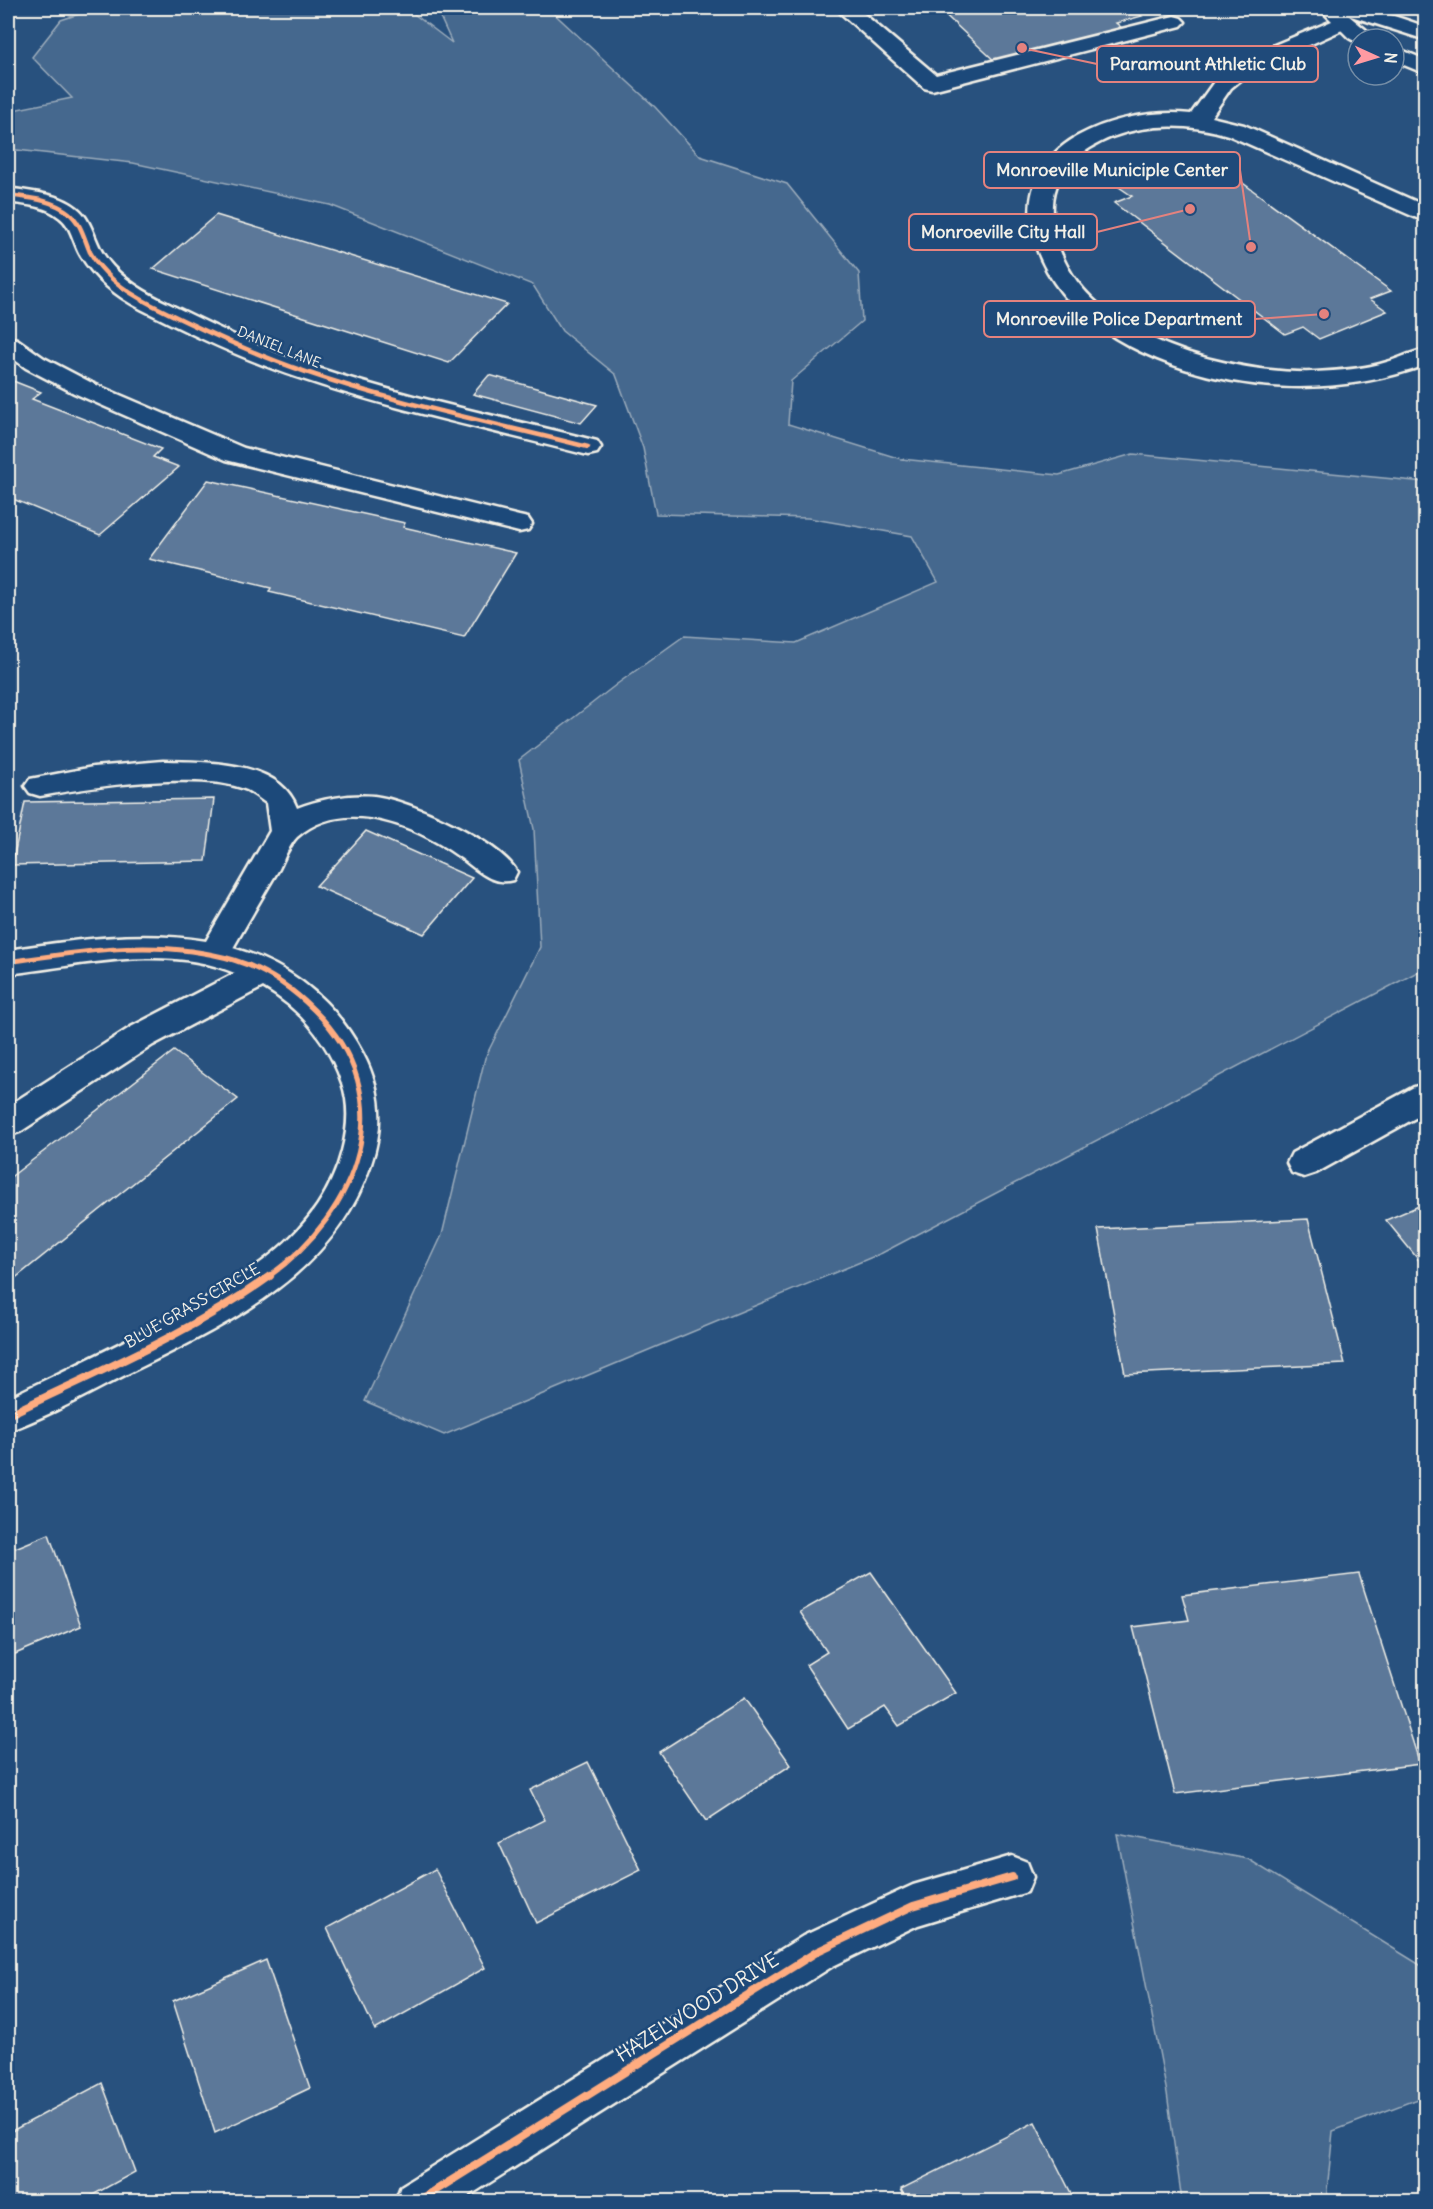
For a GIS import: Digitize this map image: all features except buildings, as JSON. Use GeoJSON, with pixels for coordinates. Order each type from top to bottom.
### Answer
{"type":"FeatureCollection","features":[{"type":"Feature","properties":{"kind":"street"},"geometry":{"type":"LineString","coordinates":[[845,8],[932,83],[1167,15]]}},
{"type":"Feature","properties":{"kind":"street"},"geometry":{"type":"LineString","coordinates":[[1340,12],[1351,27]]}},
{"type":"Feature","properties":{"kind":"street"},"geometry":{"type":"LineString","coordinates":[[1197,121],[1222,84],[1231,75],[1340,12],[1425,26]]}},
{"type":"Feature","properties":{"kind":"street"},"geometry":{"type":"LineString","coordinates":[[1386,19],[1425,34]]}},
{"type":"Feature","properties":{"kind":"street"},"geometry":{"type":"LineString","coordinates":[[1406,59],[1425,68]]}},
{"type":"Feature","properties":{"kind":"street"},"geometry":{"type":"LineString","coordinates":[[1425,215],[1236,130],[1197,121],[1159,120],[1138,122],[1112,129],[1067,152],[1053,169],[1044,189],[1041,208],[1043,231],[1050,254],[1062,278],[1079,298],[1127,336],[1161,352],[1199,365],[1238,374],[1276,378],[1350,376],[1386,370],[1425,356]]}},
{"type":"Feature","properties":{"kind":"street","name":"DANIEL LANE"},"geometry":{"type":"LineString","coordinates":[[8,195],[48,203],[67,211],[80,224],[92,255],[111,277],[130,292],[156,308],[269,358],[346,384],[588,447]]}},
{"type":"Feature","properties":{"kind":"street"},"geometry":{"type":"LineString","coordinates":[[8,344],[35,363],[83,388],[236,454],[519,524]]}},
{"type":"Feature","properties":{"kind":"street"},"geometry":{"type":"LineString","coordinates":[[40,786],[98,776],[209,771],[241,777],[275,795],[283,809],[285,831]]}},
{"type":"Feature","properties":{"kind":"street"},"geometry":{"type":"LineString","coordinates":[[214,954],[285,831],[309,815],[338,808],[374,807],[418,820],[459,841],[501,872]]}},
{"type":"Feature","properties":{"kind":"street","name":"BLUE GRASS CIRCLE"},"geometry":{"type":"LineString","coordinates":[[8,962],[125,946],[171,947],[214,954],[250,966],[285,985],[315,1009],[341,1041],[355,1070],[364,1107],[360,1147],[346,1187],[322,1227],[290,1261],[245,1294],[142,1351],[8,1415]]}},
{"type":"Feature","properties":{"kind":"street"},"geometry":{"type":"LineString","coordinates":[[8,1123],[142,1036],[263,973]]}},
{"type":"Feature","properties":{"kind":"street"},"geometry":{"type":"LineString","coordinates":[[1304,1163],[1425,1096]]}},
{"type":"Feature","properties":{"kind":"street","name":"HAZELWOOD DRIVE"},"geometry":{"type":"LineString","coordinates":[[417,2202],[818,1951],[913,1906],[1012,1876]]}},
{"type":"Feature","properties":{"kind":"shaded area"},"geometry":{"type":"Polygon","coordinates":[[[97,8],[406,8],[452,43],[436,8],[548,8],[655,107],[700,156],[787,184],[859,273],[862,321],[791,381],[788,424],[901,459],[1059,475],[1133,454],[1425,482],[1425,968],[882,1253],[444,1435],[365,1401],[442,1235],[485,1058],[540,947],[534,829],[519,760],[617,684],[684,636],[796,643],[938,582],[912,536],[808,518],[656,514],[643,448],[616,375],[562,331],[533,285],[330,205],[133,163],[8,149],[8,111],[72,98],[32,57],[61,20],[97,8]]]}},
{"type":"Feature","properties":{"kind":"shaded area"},"geometry":{"type":"Polygon","coordinates":[[[1117,1834],[1248,1859],[1425,1968],[1425,2096],[1333,2131],[1326,2201],[1182,2201],[1167,2093],[1117,1834]]]}},
{"type":"Feature","properties":{"kind":"cycle path"},"geometry":{"type":"LineString","coordinates":[[8,195],[47,202],[62,208],[80,227],[98,263],[121,286],[149,304],[251,351],[308,373],[377,394],[588,447]]}},
{"type":"Feature","properties":{"kind":"cycle path"},"geometry":{"type":"LineString","coordinates":[[8,962],[84,951],[136,947],[186,950],[237,961],[283,984],[322,1018],[338,1038],[351,1061],[364,1102],[361,1139],[345,1188],[320,1229],[291,1259],[259,1284],[206,1315],[121,1360],[8,1415]]}},
{"type":"Feature","properties":{"kind":"cycle path"},"geometry":{"type":"LineString","coordinates":[[417,2202],[818,1951],[913,1906],[1012,1877]]}},
{"type":"Feature","properties":{"kind":"place","name":"Paramount Athletic Club"},"geometry":{"type":"Point","coordinates":[1022,48]}},
{"type":"Feature","properties":{"kind":"place","name":"Monroeville City Hall"},"geometry":{"type":"Point","coordinates":[1190,209]}},
{"type":"Feature","properties":{"kind":"place","name":"Monroeville Municiple Center"},"geometry":{"type":"Point","coordinates":[1251,247]}},
{"type":"Feature","properties":{"kind":"place","name":"Monroeville Police Department"},"geometry":{"type":"Point","coordinates":[1324,314]}}]}
